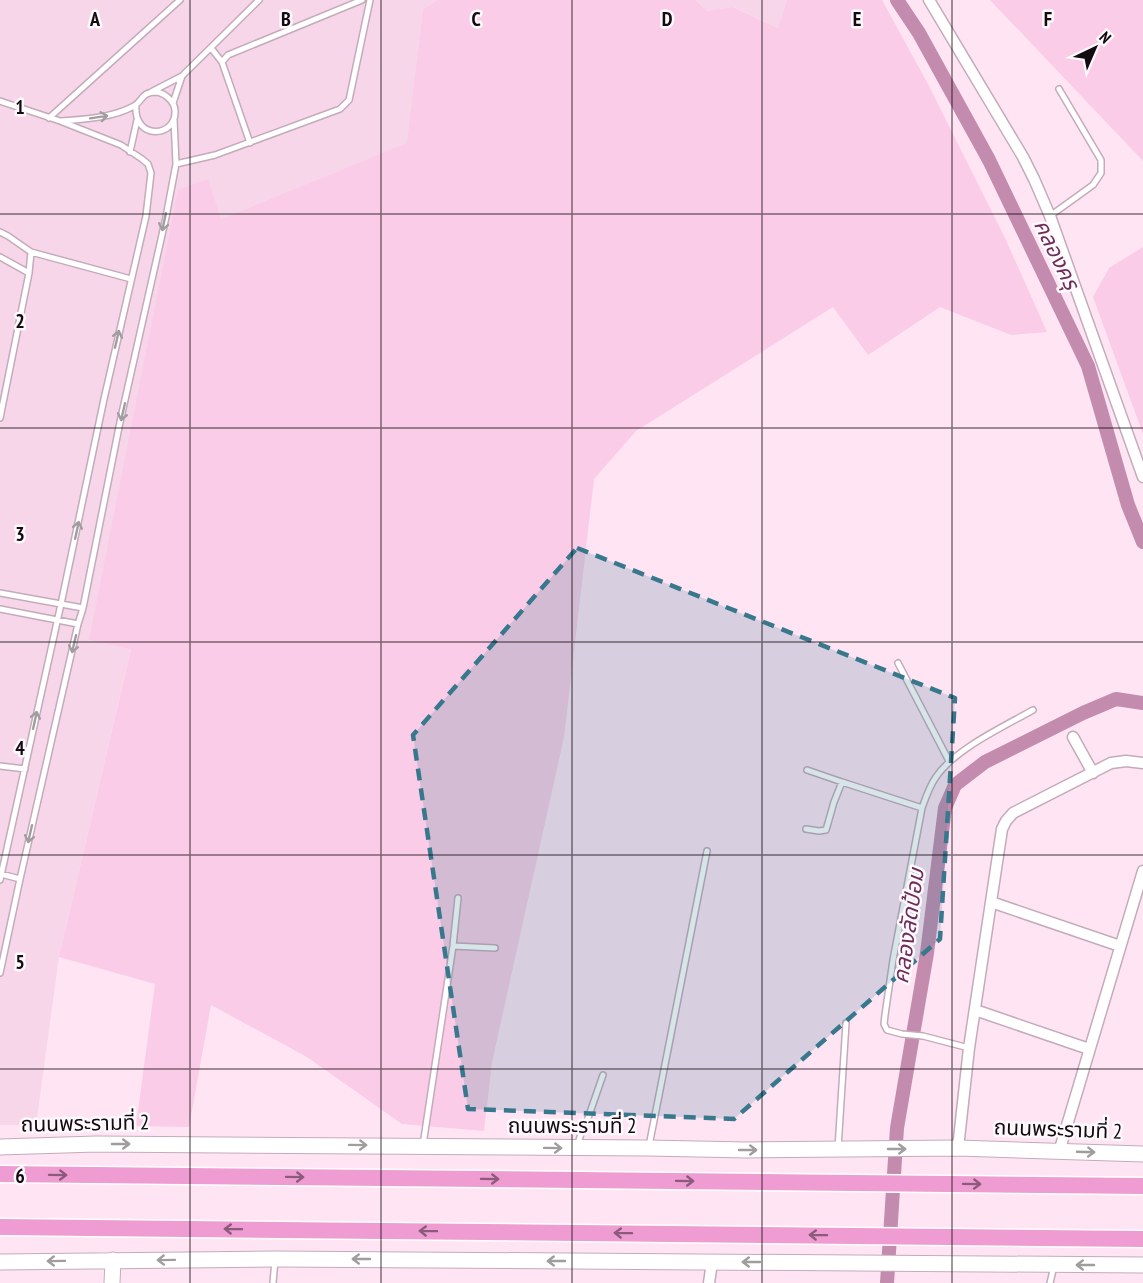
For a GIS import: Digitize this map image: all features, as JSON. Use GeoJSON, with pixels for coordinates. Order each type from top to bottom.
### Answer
{"type":"FeatureCollection","features":[{"type":"Feature","properties":{"kind":"highway"},"geometry":{"type":"LineString","coordinates":[[0,1174],[1143,1186]]}},
{"type":"Feature","properties":{"kind":"highway"},"geometry":{"type":"LineString","coordinates":[[0,1227],[904,1236],[1143,1249]]}},
{"type":"Feature","properties":{"kind":"highway"},"geometry":{"type":"LineString","coordinates":[[925,1237],[1143,1239]]}},
{"type":"Feature","properties":{"kind":"main road","name":"ถนนพระรามที่ 2"},"geometry":{"type":"LineString","coordinates":[[0,1147],[96,1144],[747,1150],[958,1148],[1143,1154]]}},
{"type":"Feature","properties":{"kind":"main road"},"geometry":{"type":"LineString","coordinates":[[0,1262],[275,1259],[1143,1265]]}},
{"type":"Feature","properties":{"kind":"main road"},"geometry":{"type":"LineString","coordinates":[[112,1283],[113,1260]]}},
{"type":"Feature","properties":{"kind":"street"},"geometry":{"type":"LineString","coordinates":[[929,0],[1034,178],[1050,216],[1143,477]]}},
{"type":"Feature","properties":{"kind":"street"},"geometry":{"type":"LineString","coordinates":[[1073,737],[1093,772]]}},
{"type":"Feature","properties":{"kind":"street"},"geometry":{"type":"LineString","coordinates":[[958,1148],[969,1048],[1002,829],[1013,813],[1111,763],[1126,761],[1143,763]]}},
{"type":"Feature","properties":{"kind":"street"},"geometry":{"type":"LineString","coordinates":[[1059,1152],[1143,871]]}},
{"type":"Feature","properties":{"kind":"street"},"geometry":{"type":"LineString","coordinates":[[991,902],[1120,946]]}},
{"type":"Feature","properties":{"kind":"street"},"geometry":{"type":"LineString","coordinates":[[975,1010],[1089,1049]]}},
{"type":"Feature","properties":{"kind":"street"},"geometry":{"type":"LineString","coordinates":[[708,1283],[712,1262]]}},
{"type":"Feature","properties":{"kind":"lane"},"geometry":{"type":"LineString","coordinates":[[48,118],[180,0]]}},
{"type":"Feature","properties":{"kind":"lane"},"geometry":{"type":"LineString","coordinates":[[130,152],[137,120],[136,105],[140,98],[182,76],[259,0]]}},
{"type":"Feature","properties":{"kind":"lane"},"geometry":{"type":"LineString","coordinates":[[222,62],[228,55],[362,0]]}},
{"type":"Feature","properties":{"kind":"lane"},"geometry":{"type":"LineString","coordinates":[[176,164],[215,155],[250,143],[340,110],[346,105],[349,100],[370,0]]}},
{"type":"Feature","properties":{"kind":"lane"},"geometry":{"type":"LineString","coordinates":[[211,48],[222,62],[250,143]]}},
{"type":"Feature","properties":{"kind":"lane"},"geometry":{"type":"LineString","coordinates":[[173,104],[182,76]]}},
{"type":"Feature","properties":{"kind":"lane"},"geometry":{"type":"LineString","coordinates":[[1050,216],[1093,185],[1101,173],[1101,159],[1059,89]]}},
{"type":"Feature","properties":{"kind":"lane"},"geometry":{"type":"LineString","coordinates":[[0,973],[83,608],[120,422],[176,164],[173,104],[162,93],[147,94]]}},
{"type":"Feature","properties":{"kind":"lane"},"geometry":{"type":"LineString","coordinates":[[0,96],[14,106]]}},
{"type":"Feature","properties":{"kind":"lane"},"geometry":{"type":"LineString","coordinates":[[0,101],[121,145],[148,164],[151,172],[146,216],[104,399],[1,877],[20,879]]}},
{"type":"Feature","properties":{"kind":"lane"},"geometry":{"type":"LineString","coordinates":[[60,121],[115,114],[136,105]]}},
{"type":"Feature","properties":{"kind":"lane"},"geometry":{"type":"LineString","coordinates":[[137,120],[148,130],[157,132],[164,130],[174,119]]}},
{"type":"Feature","properties":{"kind":"lane"},"geometry":{"type":"LineString","coordinates":[[0,232],[31,252],[131,279]]}},
{"type":"Feature","properties":{"kind":"lane"},"geometry":{"type":"LineString","coordinates":[[0,418],[31,252]]}},
{"type":"Feature","properties":{"kind":"lane"},"geometry":{"type":"LineString","coordinates":[[0,257],[28,273]]}},
{"type":"Feature","properties":{"kind":"lane"},"geometry":{"type":"LineString","coordinates":[[0,593],[83,608]]}},
{"type":"Feature","properties":{"kind":"lane"},"geometry":{"type":"LineString","coordinates":[[0,609],[78,624]]}},
{"type":"Feature","properties":{"kind":"lane"},"geometry":{"type":"LineString","coordinates":[[898,663],[949,761]]}},
{"type":"Feature","properties":{"kind":"lane"},"geometry":{"type":"LineString","coordinates":[[969,1048],[923,1036],[887,1030],[884,1024],[892,960],[922,808],[936,777],[949,761],[969,747],[1033,710]]}},
{"type":"Feature","properties":{"kind":"lane"},"geometry":{"type":"LineString","coordinates":[[0,766],[25,769]]}},
{"type":"Feature","properties":{"kind":"lane"},"geometry":{"type":"LineString","coordinates":[[807,770],[922,808]]}},
{"type":"Feature","properties":{"kind":"lane"},"geometry":{"type":"LineString","coordinates":[[806,829],[826,830],[842,782]]}},
{"type":"Feature","properties":{"kind":"lane"},"geometry":{"type":"LineString","coordinates":[[648,1148],[707,851]]}},
{"type":"Feature","properties":{"kind":"lane"},"geometry":{"type":"LineString","coordinates":[[422,1146],[453,946],[458,897]]}},
{"type":"Feature","properties":{"kind":"lane"},"geometry":{"type":"LineString","coordinates":[[453,946],[495,948]]}},
{"type":"Feature","properties":{"kind":"lane"},"geometry":{"type":"LineString","coordinates":[[838,1149],[846,1023]]}},
{"type":"Feature","properties":{"kind":"lane"},"geometry":{"type":"LineString","coordinates":[[577,1148],[603,1075]]}},
{"type":"Feature","properties":{"kind":"lane"},"geometry":{"type":"LineString","coordinates":[[273,1283],[275,1259]]}},
{"type":"Feature","properties":{"kind":"lane"},"geometry":{"type":"LineString","coordinates":[[1050,1283],[1054,1265]]}},
{"type":"Feature","properties":{"kind":"highlighted area"},"geometry":{"type":"Polygon","coordinates":[[[577,548],[955,698],[940,939],[734,1119],[468,1109],[413,735],[577,548]]]}},
{"type":"Feature","properties":{"kind":"shaded area"},"geometry":{"type":"Polygon","coordinates":[[[0,0],[437,0],[423,11],[408,143],[221,219],[90,640],[131,648],[59,957],[36,1125],[0,1125],[0,0]]]}},
{"type":"Feature","properties":{"kind":"shaded area"},"geometry":{"type":"Polygon","coordinates":[[[437,0],[696,0],[707,11],[733,7],[778,28],[787,0],[882,0],[929,86],[1005,238],[1047,332],[1011,335],[940,307],[868,355],[833,307],[636,431],[594,479],[564,737],[492,1062],[484,1131],[402,1124],[307,1057],[211,1005],[189,1127],[136,1126],[155,984],[59,957],[131,649],[89,640],[178,190],[208,179],[221,219],[407,143],[423,10],[437,0]]]}},
{"type":"Feature","properties":{"kind":"shaded area"},"geometry":{"type":"Polygon","coordinates":[[[696,0],[787,0],[778,28],[734,7],[707,11],[696,0]]]}},
{"type":"Feature","properties":{"kind":"shaded area"},"geometry":{"type":"Polygon","coordinates":[[[990,0],[1143,0],[1143,161],[990,0]]]}},
{"type":"Feature","properties":{"kind":"shaded area"},"geometry":{"type":"Polygon","coordinates":[[[1143,247],[1143,434],[1093,297],[1109,268],[1143,247]]]}},
{"type":"Feature","properties":{"kind":"waterway","name":"คลองครุ"},"geometry":{"type":"LineString","coordinates":[[897,0],[919,33],[989,160],[1088,366],[1128,505],[1143,542]]}},
{"type":"Feature","properties":{"kind":"waterway","name":"คลองลัดป้อม"},"geometry":{"type":"LineString","coordinates":[[887,1283],[897,1128],[927,953],[945,808],[955,785],[985,762],[1083,713],[1116,699],[1143,703]]}}]}
